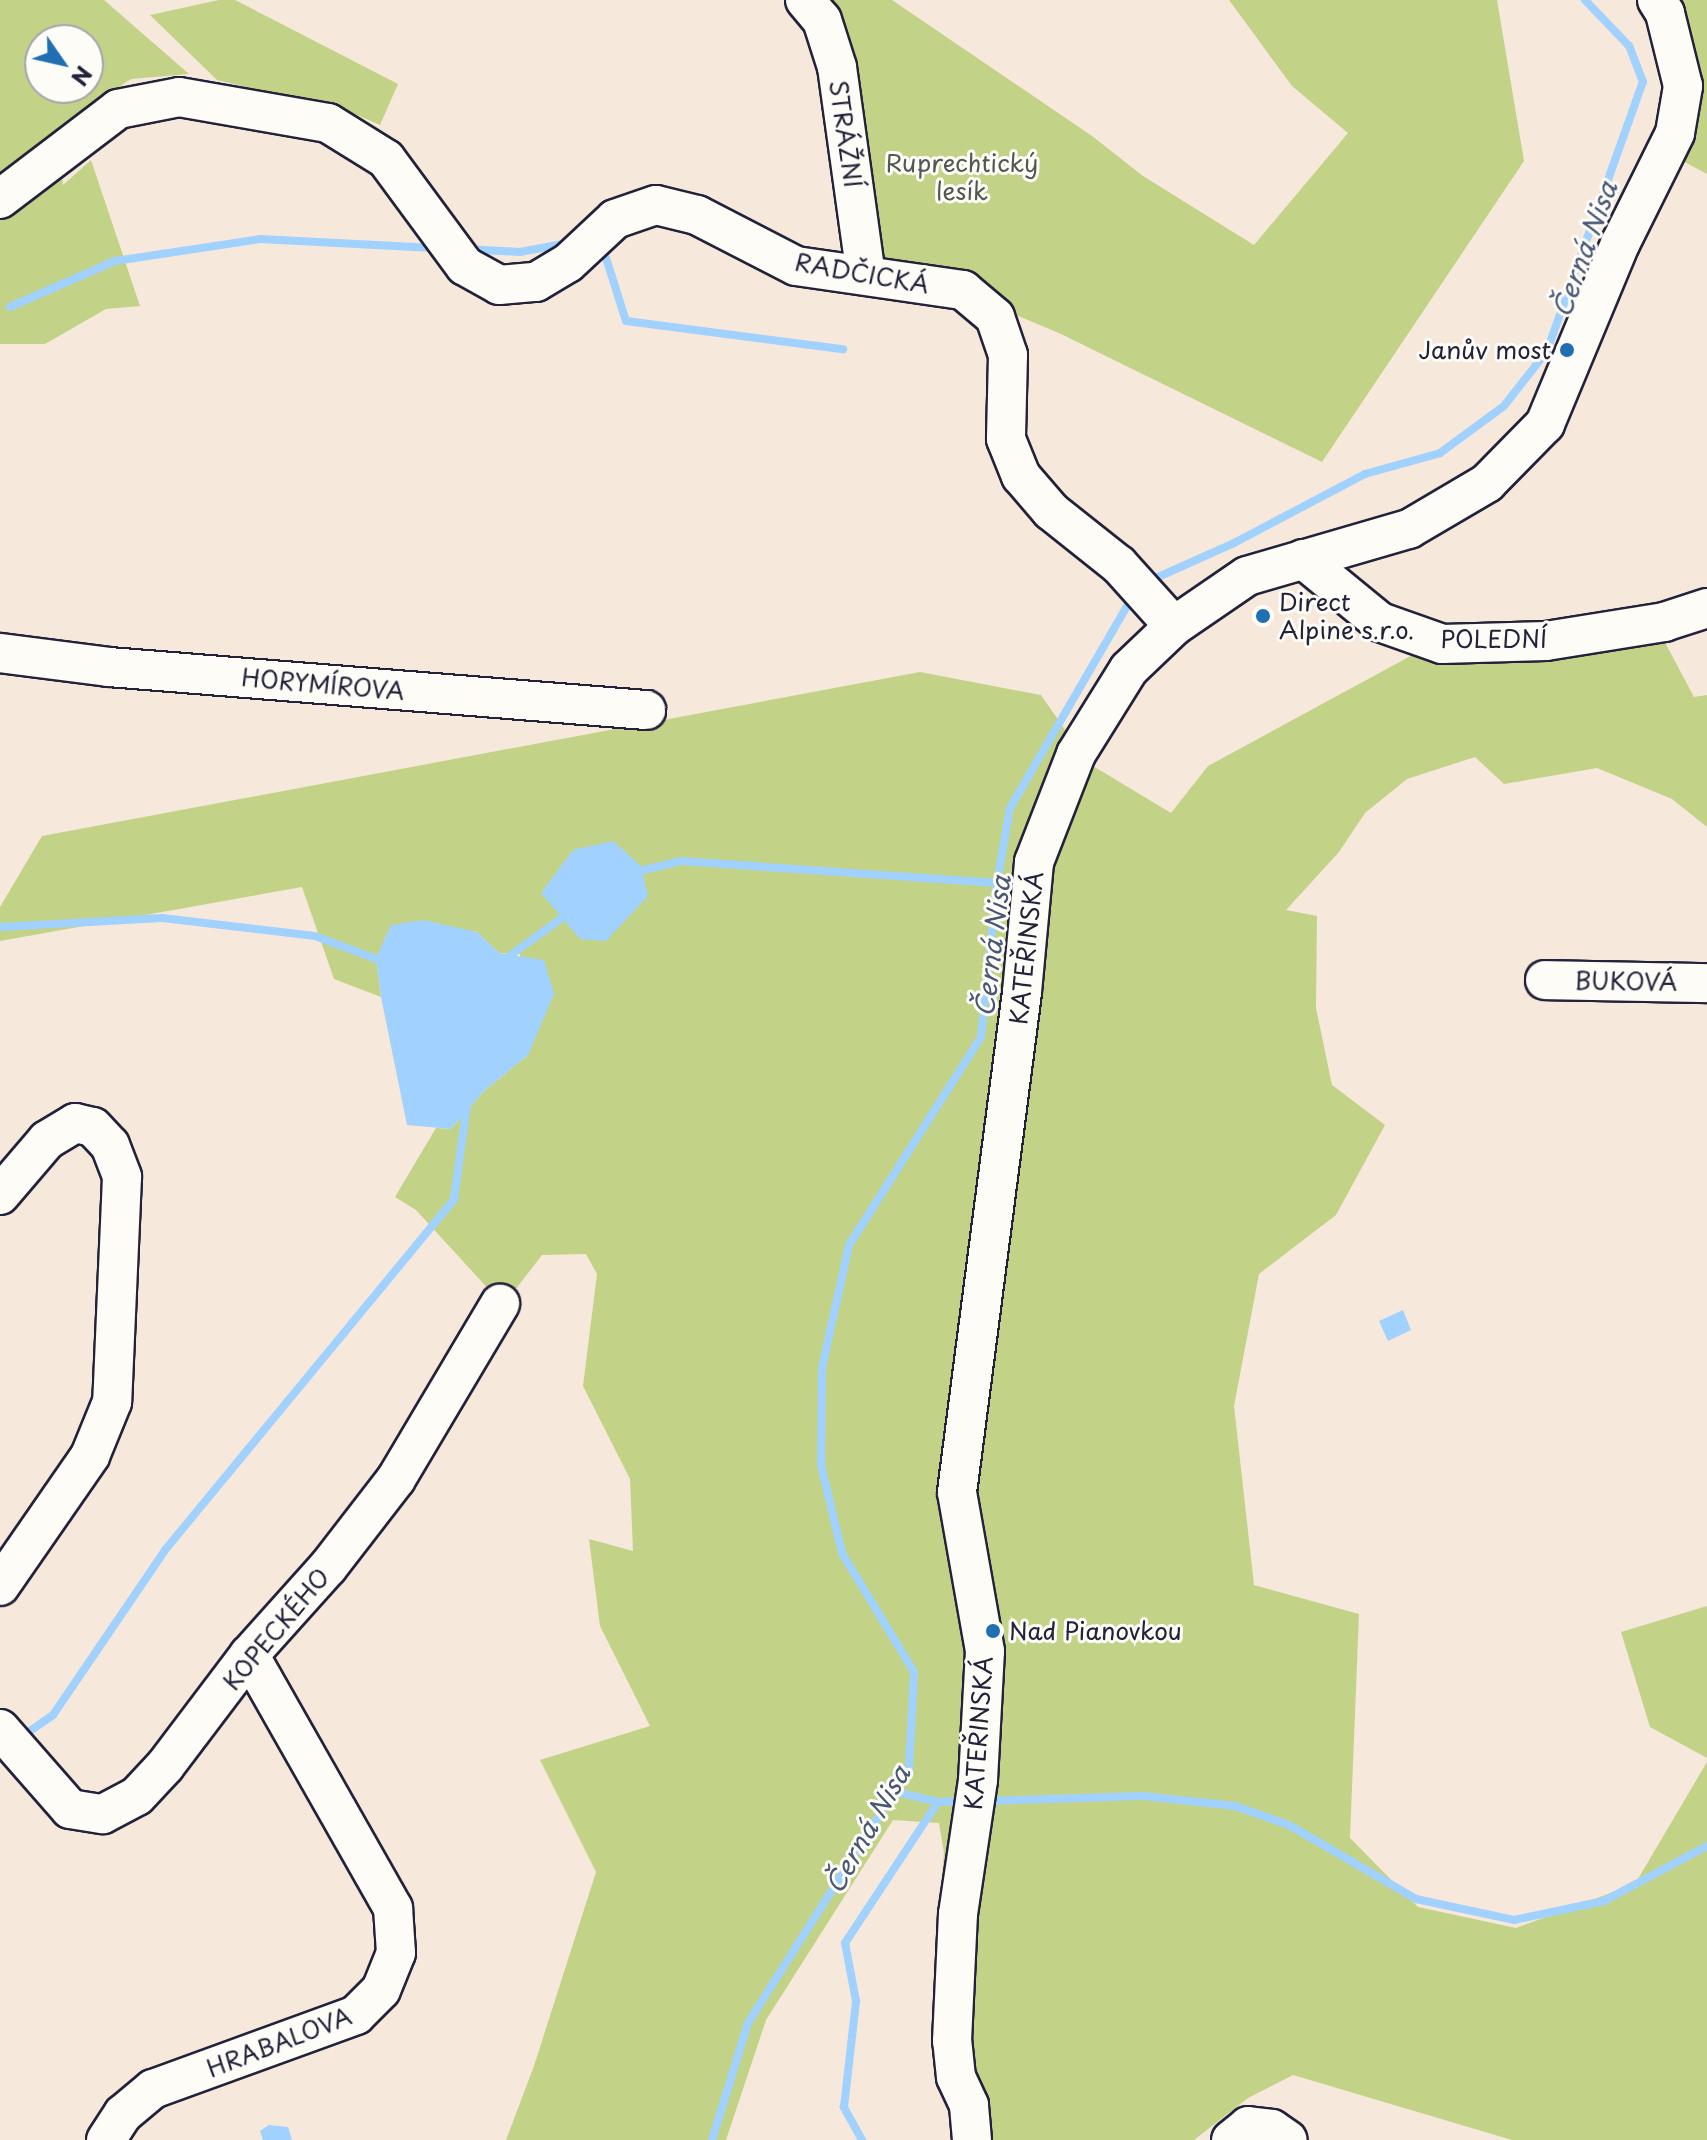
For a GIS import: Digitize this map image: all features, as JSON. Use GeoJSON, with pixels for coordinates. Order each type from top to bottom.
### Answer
{"type":"FeatureCollection","features":[{"type":"Feature","properties":{"kind":"street","name":"STRÁŽNÍ"},"geometry":{"type":"LineString","coordinates":[[805,0],[822,20],[837,67],[866,275]]}},
{"type":"Feature","properties":{"kind":"street","name":"KATEŘINSKÁ"},"geometry":{"type":"LineString","coordinates":[[970,2123],[956,2077],[952,2041],[958,1914],[978,1780],[985,1651],[957,1492],[1022,992],[1034,862],[1076,754],[1163,614],[1247,576],[1409,529],[1487,483],[1545,424],[1620,244],[1675,133],[1683,86],[1665,13],[1657,0]]}},
{"type":"Feature","properties":{"kind":"street","name":"RADČICKÁ"},"geometry":{"type":"LineString","coordinates":[[0,199],[118,109],[179,97],[328,123],[386,159],[465,266],[499,285],[536,282],[568,263],[615,219],[656,205],[697,215],[796,266],[963,290],[995,317],[1008,355],[1006,439],[1021,476],[1051,511],[1119,565],[1163,614]]}},
{"type":"Feature","properties":{"kind":"street","name":"POLEDNÍ"},"geometry":{"type":"LineString","coordinates":[[1303,559],[1380,622],[1442,644],[1546,641],[1664,622],[1707,608]]}},
{"type":"Feature","properties":{"kind":"street","name":"HORYMÍROVA"},"geometry":{"type":"LineString","coordinates":[[0,653],[109,667],[646,710]]}},
{"type":"Feature","properties":{"kind":"street","name":"BUKOVÁ"},"geometry":{"type":"LineString","coordinates":[[1545,980],[1707,983]]}},
{"type":"Feature","properties":{"kind":"street"},"geometry":{"type":"LineString","coordinates":[[0,1195],[47,1140],[75,1123],[93,1127],[110,1145],[122,1177],[112,1402],[90,1456],[0,1586]]}},
{"type":"Feature","properties":{"kind":"street","name":"KOPECKÉHO"},"geometry":{"type":"LineString","coordinates":[[0,1729],[70,1809],[103,1814],[137,1796],[165,1766],[249,1655],[328,1567],[396,1479],[500,1304]]}},
{"type":"Feature","properties":{"kind":"street","name":"HRABALOVA"},"geometry":{"type":"LineString","coordinates":[[106,2140],[123,2114],[153,2089],[356,2015],[381,1990],[396,1953],[393,1908],[249,1655]]}},
{"type":"Feature","properties":{"kind":"street"},"geometry":{"type":"LineString","coordinates":[[970,2123],[986,2122],[996,2140]]}},
{"type":"Feature","properties":{"kind":"street"},"geometry":{"type":"LineString","coordinates":[[1231,2140],[1248,2126],[1272,2129],[1288,2140]]}},
{"type":"Feature","properties":{"kind":"green space"},"geometry":{"type":"Polygon","coordinates":[[[0,0],[104,0],[189,74],[131,79],[104,97],[104,24],[24,24],[24,104],[93,104],[0,183],[0,0]]]}},
{"type":"Feature","properties":{"kind":"green space"},"geometry":{"type":"Polygon","coordinates":[[[219,0],[235,0],[398,84],[380,125],[355,114],[217,80],[150,15],[219,0]]]}},
{"type":"Feature","properties":{"kind":"green space","name":"Ruprechtický lesík"},"geometry":{"type":"Polygon","coordinates":[[[810,0],[892,0],[1092,136],[1143,176],[1254,245],[1348,133],[1292,86],[1229,0],[1497,0],[1524,161],[1322,462],[1061,334],[870,253],[810,0]]]}},
{"type":"Feature","properties":{"kind":"green space"},"geometry":{"type":"Polygon","coordinates":[[[1667,0],[1707,0],[1707,174],[1679,159],[1667,0]]]}},
{"type":"Feature","properties":{"kind":"green space"},"geometry":{"type":"Polygon","coordinates":[[[91,160],[140,306],[106,309],[45,344],[0,344],[0,219],[62,175],[63,185],[91,160]]]}},
{"type":"Feature","properties":{"kind":"green space"},"geometry":{"type":"Polygon","coordinates":[[[1661,635],[1694,697],[1707,695],[1707,827],[1672,799],[1597,768],[1504,784],[1475,757],[1407,779],[1365,813],[1339,852],[1286,910],[1317,916],[1316,1008],[1332,1085],[1385,1125],[1336,1215],[1259,1274],[1234,1406],[1254,1585],[1359,1614],[1350,1838],[1418,1907],[1516,1928],[1635,1884],[1707,1762],[1707,2140],[1512,2140],[1293,2075],[1248,2098],[1194,2140],[954,2140],[939,1915],[944,1853],[939,1823],[893,1820],[766,2020],[726,2140],[506,2140],[534,2066],[596,1872],[540,1760],[650,1726],[600,1626],[589,1539],[633,1551],[630,1479],[583,1386],[597,1274],[586,1254],[542,1255],[498,1312],[493,1294],[416,1210],[395,1197],[436,1128],[451,1129],[484,1091],[528,1055],[520,954],[499,953],[476,931],[376,958],[381,997],[334,979],[302,887],[0,941],[0,907],[42,836],[920,672],[1041,695],[1088,763],[1171,813],[1208,766],[1418,652],[1661,635]]]}},
{"type":"Feature","properties":{"kind":"green space"},"geometry":{"type":"Polygon","coordinates":[[[1707,1606],[1707,1758],[1650,1727],[1621,1632],[1707,1606]]]}},
{"type":"Feature","properties":{"kind":"water"},"geometry":{"type":"Polygon","coordinates":[[[613,841],[641,866],[648,896],[606,941],[580,939],[541,893],[573,850],[613,841]]]}},
{"type":"Feature","properties":{"kind":"water"},"geometry":{"type":"Polygon","coordinates":[[[423,920],[477,932],[499,953],[544,960],[554,994],[528,1055],[484,1091],[451,1129],[407,1125],[381,997],[376,958],[391,925],[423,920]]]}},
{"type":"Feature","properties":{"kind":"water"},"geometry":{"type":"Polygon","coordinates":[[[1403,1310],[1411,1330],[1388,1341],[1379,1321],[1403,1310]]]}},
{"type":"Feature","properties":{"kind":"water"},"geometry":{"type":"Polygon","coordinates":[[[269,2125],[288,2127],[292,2140],[263,2140],[260,2131],[269,2125]]]}},
{"type":"Feature","properties":{"kind":"waterway","name":"Černá Nisa"},"geometry":{"type":"LineString","coordinates":[[1147,582],[1234,543],[1365,474],[1440,453],[1504,406],[1547,351],[1643,82],[1629,46],[1585,0]]}},
{"type":"Feature","properties":{"kind":"waterway"},"geometry":{"type":"LineString","coordinates":[[10,307],[115,261],[260,239],[434,248]]}},
{"type":"Feature","properties":{"kind":"waterway"},"geometry":{"type":"LineString","coordinates":[[466,249],[520,252],[568,243]]}},
{"type":"Feature","properties":{"kind":"waterway"},"geometry":{"type":"LineString","coordinates":[[606,258],[626,321],[843,349]]}},
{"type":"Feature","properties":{"kind":"waterway","name":"Černá Nisa"},"geometry":{"type":"LineString","coordinates":[[712,2140],[748,2023],[909,1768],[914,1672],[842,1553],[821,1465],[822,1368],[849,1245],[981,1037],[997,883],[1010,808],[1133,596]]}},
{"type":"Feature","properties":{"kind":"waterway"},"geometry":{"type":"LineString","coordinates":[[631,873],[681,861],[997,883]]}},
{"type":"Feature","properties":{"kind":"waterway"},"geometry":{"type":"LineString","coordinates":[[504,960],[570,912]]}},
{"type":"Feature","properties":{"kind":"waterway"},"geometry":{"type":"LineString","coordinates":[[0,927],[162,918],[315,936],[385,962]]}},
{"type":"Feature","properties":{"kind":"waterway"},"geometry":{"type":"LineString","coordinates":[[20,1738],[53,1715],[165,1550],[454,1199],[467,1104]]}},
{"type":"Feature","properties":{"kind":"waterway"},"geometry":{"type":"LineString","coordinates":[[896,1792],[938,1802],[964,1801]]}},
{"type":"Feature","properties":{"kind":"waterway"},"geometry":{"type":"LineString","coordinates":[[986,1801],[1143,1796],[1235,1806],[1289,1825],[1416,1899],[1514,1920],[1604,1901],[1707,1846]]}},
{"type":"Feature","properties":{"kind":"waterway"},"geometry":{"type":"LineString","coordinates":[[862,2140],[844,2107],[856,2001],[845,1943],[938,1802]]}},
{"type":"Feature","properties":{"kind":"place","name":"Janův most"},"geometry":{"type":"Point","coordinates":[1567,350]}},
{"type":"Feature","properties":{"kind":"place","name":"Direct Alpine s.r.o."},"geometry":{"type":"Point","coordinates":[1263,616]}},
{"type":"Feature","properties":{"kind":"place","name":"Nad Pianovkou"},"geometry":{"type":"Point","coordinates":[993,1631]}}]}
